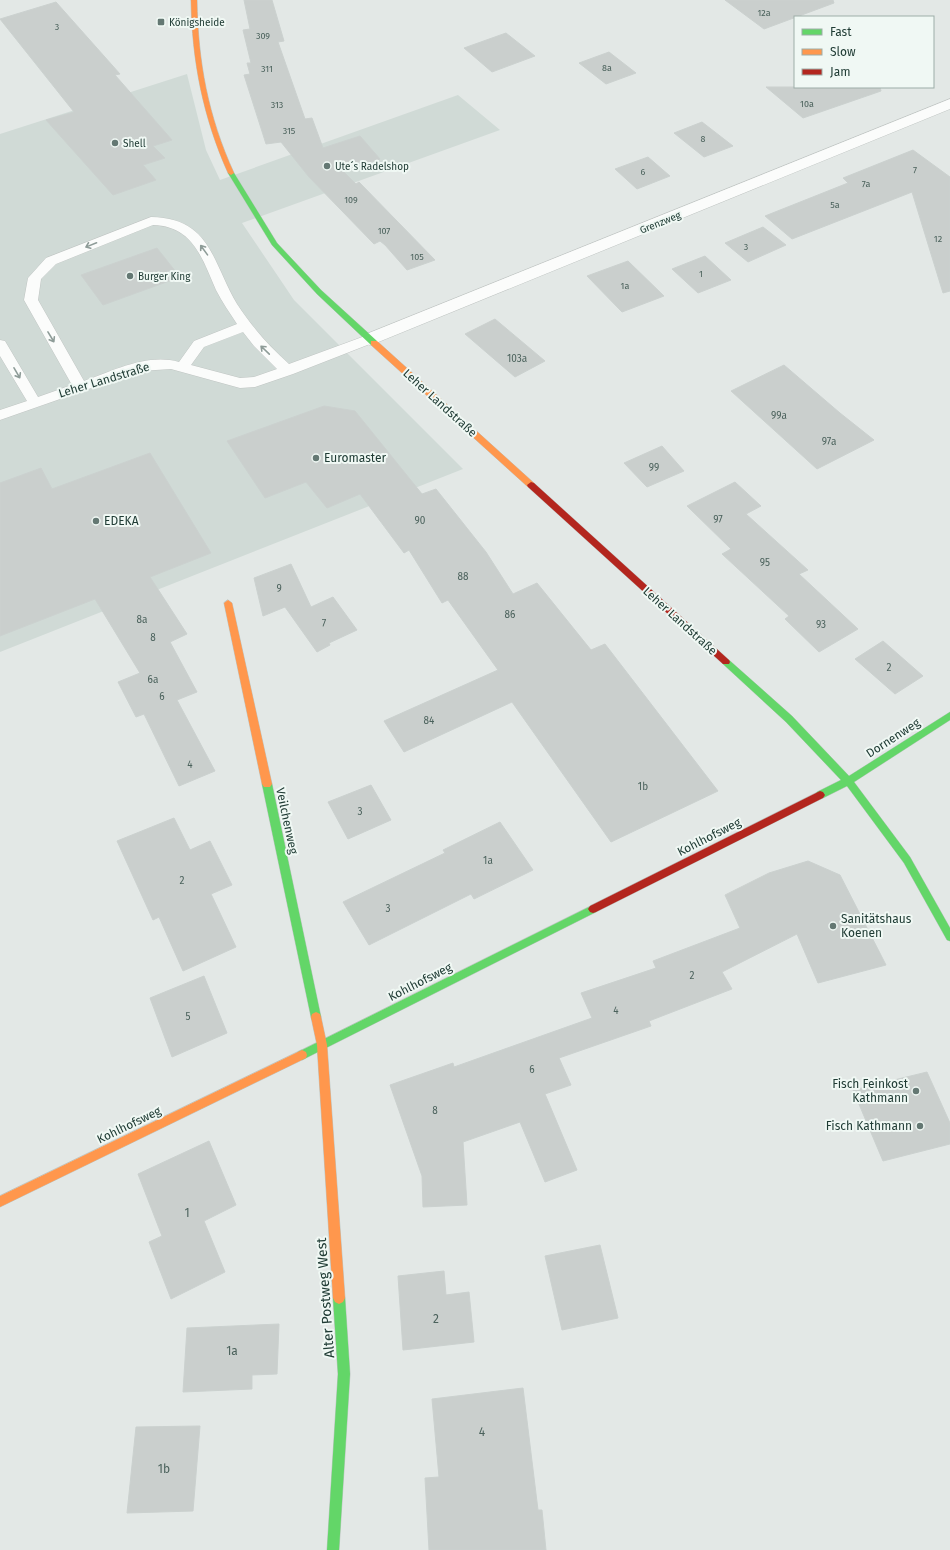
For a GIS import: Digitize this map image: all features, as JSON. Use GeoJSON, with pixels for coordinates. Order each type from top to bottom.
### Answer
{"type":"FeatureCollection","features":[{"type":"Feature","properties":{"kind":"street","name":"Leher Landstraße"},"geometry":{"type":"LineString","coordinates":[[194,0],[194,30],[201,88],[220,151],[232,175],[274,244],[319,292],[789,719],[848,781],[907,860],[950,937]]}},
{"type":"Feature","properties":{"kind":"street","name":"Grenzweg"},"geometry":{"type":"LineString","coordinates":[[370,339],[950,104]]}},
{"type":"Feature","properties":{"kind":"street","name":"Veilchenweg"},"geometry":{"type":"LineString","coordinates":[[228,603],[322,1045]]}},
{"type":"Feature","properties":{"kind":"street","name":"Dornenweg"},"geometry":{"type":"LineString","coordinates":[[848,781],[950,716]]}},
{"type":"Feature","properties":{"kind":"street","name":"Kohlhofsweg"},"geometry":{"type":"LineString","coordinates":[[0,1202],[322,1045],[848,781]]}},
{"type":"Feature","properties":{"kind":"street","name":"Alter Postweg West"},"geometry":{"type":"LineString","coordinates":[[322,1045],[344,1374],[333,1550]]}},
{"type":"Feature","properties":{"kind":"lane"},"geometry":{"type":"LineString","coordinates":[[80,387],[31,300],[36,278],[51,261],[150,222],[164,220],[174,222],[191,233],[208,254],[221,285],[245,326],[261,347],[288,371]]}},
{"type":"Feature","properties":{"kind":"lane"},"geometry":{"type":"LineString","coordinates":[[182,367],[198,344],[245,326]]}},
{"type":"Feature","properties":{"kind":"lane","name":"Leher Landstraße"},"geometry":{"type":"LineString","coordinates":[[0,415],[138,367],[171,364],[240,382],[255,382],[288,371],[370,339]]}},
{"type":"Feature","properties":{"kind":"lane"},"geometry":{"type":"LineString","coordinates":[[0,344],[35,403]]}},
{"type":"Feature","properties":{"kind":"shaded area"},"geometry":{"type":"Polygon","coordinates":[[[187,74],[206,150],[220,180],[458,95],[500,130],[242,223],[294,300],[463,469],[0,652],[0,134],[187,74]]]}},
{"type":"Feature","properties":{"kind":"building"},"geometry":{"type":"Polygon","coordinates":[[[244,0],[272,0],[284,41],[278,42],[305,119],[312,118],[323,148],[360,136],[380,159],[343,171],[356,184],[359,182],[435,260],[407,270],[380,241],[374,244],[309,177],[281,142],[266,144],[244,75],[250,74],[247,63],[251,63],[243,30],[250,29],[244,0]]]}},
{"type":"Feature","properties":{"kind":"building"},"geometry":{"type":"Polygon","coordinates":[[[725,0],[833,0],[834,3],[799,16],[794,16],[794,18],[764,29],[725,0]]]}},
{"type":"Feature","properties":{"kind":"building"},"geometry":{"type":"Polygon","coordinates":[[[56,2],[120,74],[115,75],[172,140],[153,146],[165,158],[143,165],[156,180],[113,195],[46,120],[74,112],[0,19],[56,2]]]}},
{"type":"Feature","properties":{"kind":"building"},"geometry":{"type":"Polygon","coordinates":[[[506,33],[535,56],[492,72],[464,48],[506,33]]]}},
{"type":"Feature","properties":{"kind":"building"},"geometry":{"type":"Polygon","coordinates":[[[609,52],[636,73],[606,84],[579,63],[609,52]]]}},
{"type":"Feature","properties":{"kind":"building"},"geometry":{"type":"Polygon","coordinates":[[[766,87],[880,88],[881,91],[803,118],[766,87]]]}},
{"type":"Feature","properties":{"kind":"building"},"geometry":{"type":"Polygon","coordinates":[[[702,122],[733,146],[704,157],[674,133],[702,122]]]}},
{"type":"Feature","properties":{"kind":"building"},"geometry":{"type":"Polygon","coordinates":[[[913,150],[950,177],[950,291],[943,293],[912,192],[792,239],[765,216],[848,183],[843,178],[913,150]]]}},
{"type":"Feature","properties":{"kind":"building"},"geometry":{"type":"Polygon","coordinates":[[[648,157],[670,176],[637,189],[615,169],[648,157]]]}},
{"type":"Feature","properties":{"kind":"building"},"geometry":{"type":"Polygon","coordinates":[[[763,227],[786,245],[748,262],[725,243],[763,227]]]}},
{"type":"Feature","properties":{"kind":"building","name":"Burger King"},"geometry":{"type":"Polygon","coordinates":[[[157,248],[180,277],[103,305],[81,275],[157,248]]]}},
{"type":"Feature","properties":{"kind":"building"},"geometry":{"type":"Polygon","coordinates":[[[705,256],[731,280],[698,293],[672,269],[705,256]]]}},
{"type":"Feature","properties":{"kind":"building"},"geometry":{"type":"Polygon","coordinates":[[[628,261],[664,296],[622,312],[587,276],[628,261]]]}},
{"type":"Feature","properties":{"kind":"building"},"geometry":{"type":"Polygon","coordinates":[[[495,319],[545,361],[515,377],[465,334],[495,319]]]}},
{"type":"Feature","properties":{"kind":"building"},"geometry":{"type":"Polygon","coordinates":[[[784,365],[874,440],[817,469],[731,391],[784,365]]]}},
{"type":"Feature","properties":{"kind":"building"},"geometry":{"type":"Polygon","coordinates":[[[324,406],[355,411],[422,494],[436,489],[486,552],[513,594],[537,583],[591,650],[605,644],[718,791],[611,842],[512,702],[404,752],[384,721],[498,670],[448,600],[442,603],[409,550],[404,553],[360,494],[327,508],[306,482],[265,498],[227,441],[324,406]]]}},
{"type":"Feature","properties":{"kind":"building"},"geometry":{"type":"Polygon","coordinates":[[[662,446],[684,471],[647,487],[624,463],[662,446]]]}},
{"type":"Feature","properties":{"kind":"building","name":"EDEKA"},"geometry":{"type":"Polygon","coordinates":[[[150,453],[211,553],[150,577],[187,634],[170,642],[197,692],[177,700],[215,771],[179,786],[144,714],[136,717],[118,682],[140,673],[95,599],[0,636],[0,483],[41,468],[52,489],[150,453]]]}},
{"type":"Feature","properties":{"kind":"building"},"geometry":{"type":"Polygon","coordinates":[[[735,482],[761,506],[746,514],[808,570],[799,574],[858,629],[819,652],[785,619],[789,616],[722,554],[731,549],[687,506],[735,482]]]}},
{"type":"Feature","properties":{"kind":"building"},"geometry":{"type":"Polygon","coordinates":[[[291,564],[311,607],[333,597],[357,630],[329,643],[330,645],[317,652],[285,607],[263,616],[254,578],[291,564]]]}},
{"type":"Feature","properties":{"kind":"building"},"geometry":{"type":"Polygon","coordinates":[[[883,641],[923,676],[895,694],[855,659],[883,641]]]}},
{"type":"Feature","properties":{"kind":"building"},"geometry":{"type":"Polygon","coordinates":[[[371,785],[391,820],[348,839],[328,802],[371,785]]]}},
{"type":"Feature","properties":{"kind":"building"},"geometry":{"type":"Polygon","coordinates":[[[174,818],[190,850],[210,841],[232,885],[211,894],[236,947],[183,971],[159,917],[153,920],[117,841],[174,818]]]}},
{"type":"Feature","properties":{"kind":"building"},"geometry":{"type":"Polygon","coordinates":[[[500,822],[533,870],[474,899],[471,894],[369,945],[343,902],[445,853],[443,850],[500,822]]]}},
{"type":"Feature","properties":{"kind":"building"},"geometry":{"type":"Polygon","coordinates":[[[808,861],[840,875],[886,965],[818,983],[797,934],[722,972],[732,989],[649,1021],[651,1026],[559,1058],[571,1085],[545,1094],[577,1170],[545,1182],[520,1122],[463,1142],[467,1205],[423,1207],[422,1176],[390,1085],[453,1063],[454,1067],[592,1018],[581,993],[656,968],[653,961],[740,928],[725,895],[769,873],[808,861]]]}},
{"type":"Feature","properties":{"kind":"building"},"geometry":{"type":"Polygon","coordinates":[[[204,976],[227,1033],[172,1057],[150,998],[204,976]]]}},
{"type":"Feature","properties":{"kind":"building"},"geometry":{"type":"Polygon","coordinates":[[[927,1072],[950,1123],[950,1144],[883,1161],[853,1090],[927,1072]]]}},
{"type":"Feature","properties":{"kind":"building"},"geometry":{"type":"Polygon","coordinates":[[[209,1141],[236,1205],[204,1221],[225,1272],[171,1299],[149,1242],[162,1236],[138,1174],[209,1141]]]}},
{"type":"Feature","properties":{"kind":"building"},"geometry":{"type":"Polygon","coordinates":[[[600,1245],[618,1318],[562,1330],[545,1256],[600,1245]]]}},
{"type":"Feature","properties":{"kind":"building"},"geometry":{"type":"Polygon","coordinates":[[[444,1271],[446,1295],[469,1292],[474,1342],[403,1350],[398,1276],[444,1271]]]}},
{"type":"Feature","properties":{"kind":"building"},"geometry":{"type":"Polygon","coordinates":[[[279,1324],[277,1374],[252,1375],[252,1389],[183,1392],[187,1328],[279,1324]]]}},
{"type":"Feature","properties":{"kind":"building"},"geometry":{"type":"Polygon","coordinates":[[[523,1388],[538,1510],[542,1510],[546,1550],[429,1550],[425,1478],[439,1477],[432,1399],[523,1388]]]}},
{"type":"Feature","properties":{"kind":"building"},"geometry":{"type":"Polygon","coordinates":[[[200,1426],[193,1511],[127,1513],[136,1427],[200,1426]]]}},
{"type":"Feature","properties":{"kind":"traffic: fast"},"geometry":{"type":"LineString","coordinates":[[231,173],[274,244],[319,292],[374,343]]}},
{"type":"Feature","properties":{"kind":"traffic: fast"},"geometry":{"type":"LineString","coordinates":[[726,662],[789,719],[848,781],[907,860],[950,937]]}},
{"type":"Feature","properties":{"kind":"traffic: fast"},"geometry":{"type":"LineString","coordinates":[[820,795],[848,781],[950,716]]}},
{"type":"Feature","properties":{"kind":"traffic: fast"},"geometry":{"type":"LineString","coordinates":[[267,784],[316,1017]]}},
{"type":"Feature","properties":{"kind":"traffic: fast"},"geometry":{"type":"LineString","coordinates":[[302,1055],[593,909]]}},
{"type":"Feature","properties":{"kind":"traffic: fast"},"geometry":{"type":"LineString","coordinates":[[333,1550],[344,1374],[339,1298]]}},
{"type":"Feature","properties":{"kind":"traffic: slow"},"geometry":{"type":"LineString","coordinates":[[194,0],[194,22],[202,88],[214,131],[231,173]]}},
{"type":"Feature","properties":{"kind":"traffic: slow"},"geometry":{"type":"LineString","coordinates":[[374,343],[531,485]]}},
{"type":"Feature","properties":{"kind":"traffic: slow"},"geometry":{"type":"LineString","coordinates":[[228,603],[267,784]]}},
{"type":"Feature","properties":{"kind":"traffic: slow"},"geometry":{"type":"LineString","coordinates":[[316,1017],[322,1045],[339,1298]]}},
{"type":"Feature","properties":{"kind":"traffic: slow"},"geometry":{"type":"LineString","coordinates":[[0,1202],[302,1055]]}},
{"type":"Feature","properties":{"kind":"traffic: jam"},"geometry":{"type":"LineString","coordinates":[[531,485],[726,662]]}},
{"type":"Feature","properties":{"kind":"traffic: jam"},"geometry":{"type":"LineString","coordinates":[[593,909],[820,795]]}},
{"type":"Feature","properties":{"kind":"place","name":"Königsheide"},"geometry":{"type":"Point","coordinates":[161,22]}},
{"type":"Feature","properties":{"kind":"place","name":"Shell"},"geometry":{"type":"Point","coordinates":[115,143]}},
{"type":"Feature","properties":{"kind":"place","name":"Ute´s Radelshop"},"geometry":{"type":"Point","coordinates":[327,166]}},
{"type":"Feature","properties":{"kind":"place","name":"Burger King"},"geometry":{"type":"Point","coordinates":[130,276]}},
{"type":"Feature","properties":{"kind":"place","name":"Euromaster"},"geometry":{"type":"Point","coordinates":[316,458]}},
{"type":"Feature","properties":{"kind":"place","name":"EDEKA"},"geometry":{"type":"Point","coordinates":[96,521]}},
{"type":"Feature","properties":{"kind":"place","name":"Sanitätshaus Koenen"},"geometry":{"type":"Point","coordinates":[833,926]}},
{"type":"Feature","properties":{"kind":"place","name":"Fisch Feinkost Kathmann"},"geometry":{"type":"Point","coordinates":[916,1091]}},
{"type":"Feature","properties":{"kind":"place","name":"Fisch Kathmann"},"geometry":{"type":"Point","coordinates":[920,1126]}}]}
